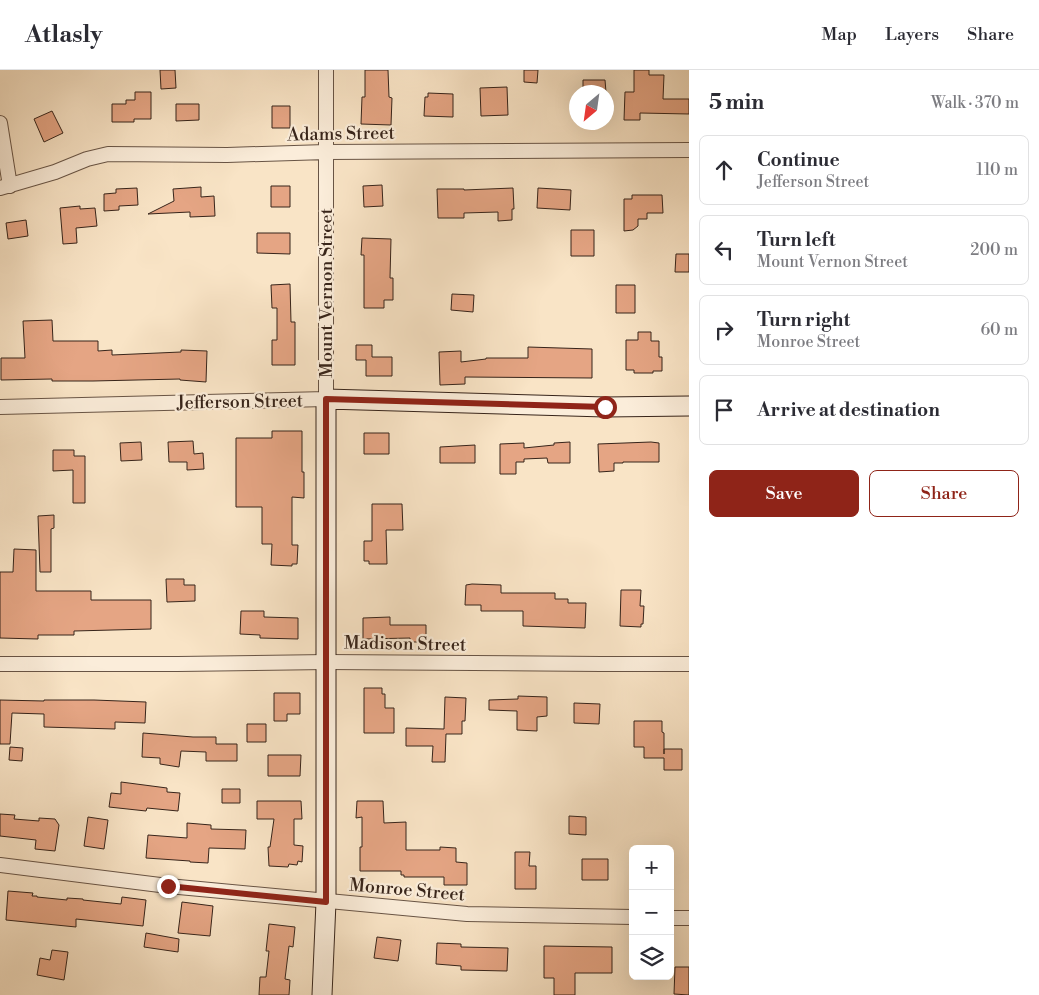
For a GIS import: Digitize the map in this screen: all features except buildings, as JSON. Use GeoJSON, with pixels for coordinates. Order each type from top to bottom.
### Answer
{"type":"FeatureCollection","features":[{"type":"Feature","properties":{"kind":"street","name":"Mount Vernon Street"},"geometry":{"type":"LineString","coordinates":[[322,995],[326,902],[326,70]]}},
{"type":"Feature","properties":{"kind":"street"},"geometry":{"type":"LineString","coordinates":[[0,123],[5,187]]}},
{"type":"Feature","properties":{"kind":"street","name":"Adams Street"},"geometry":{"type":"LineString","coordinates":[[5,187],[55,172],[87,158],[108,154],[227,156],[326,152],[689,150]]}},
{"type":"Feature","properties":{"kind":"street","name":"Jefferson Street"},"geometry":{"type":"LineString","coordinates":[[0,407],[326,399],[605,407],[689,406]]}},
{"type":"Feature","properties":{"kind":"street","name":"Madison Street"},"geometry":{"type":"LineString","coordinates":[[0,664],[327,662],[689,664]]}},
{"type":"Feature","properties":{"kind":"street","name":"Monroe Street"},"geometry":{"type":"LineString","coordinates":[[0,865],[168,886],[467,914],[629,917]]}},
{"type":"Feature","properties":{"kind":"street"},"geometry":{"type":"LineString","coordinates":[[674,918],[689,918]]}},
{"type":"Feature","properties":{"kind":"route"},"geometry":{"type":"LineString","coordinates":[[168,886],[326,902],[326,399],[605,407]]}}]}
